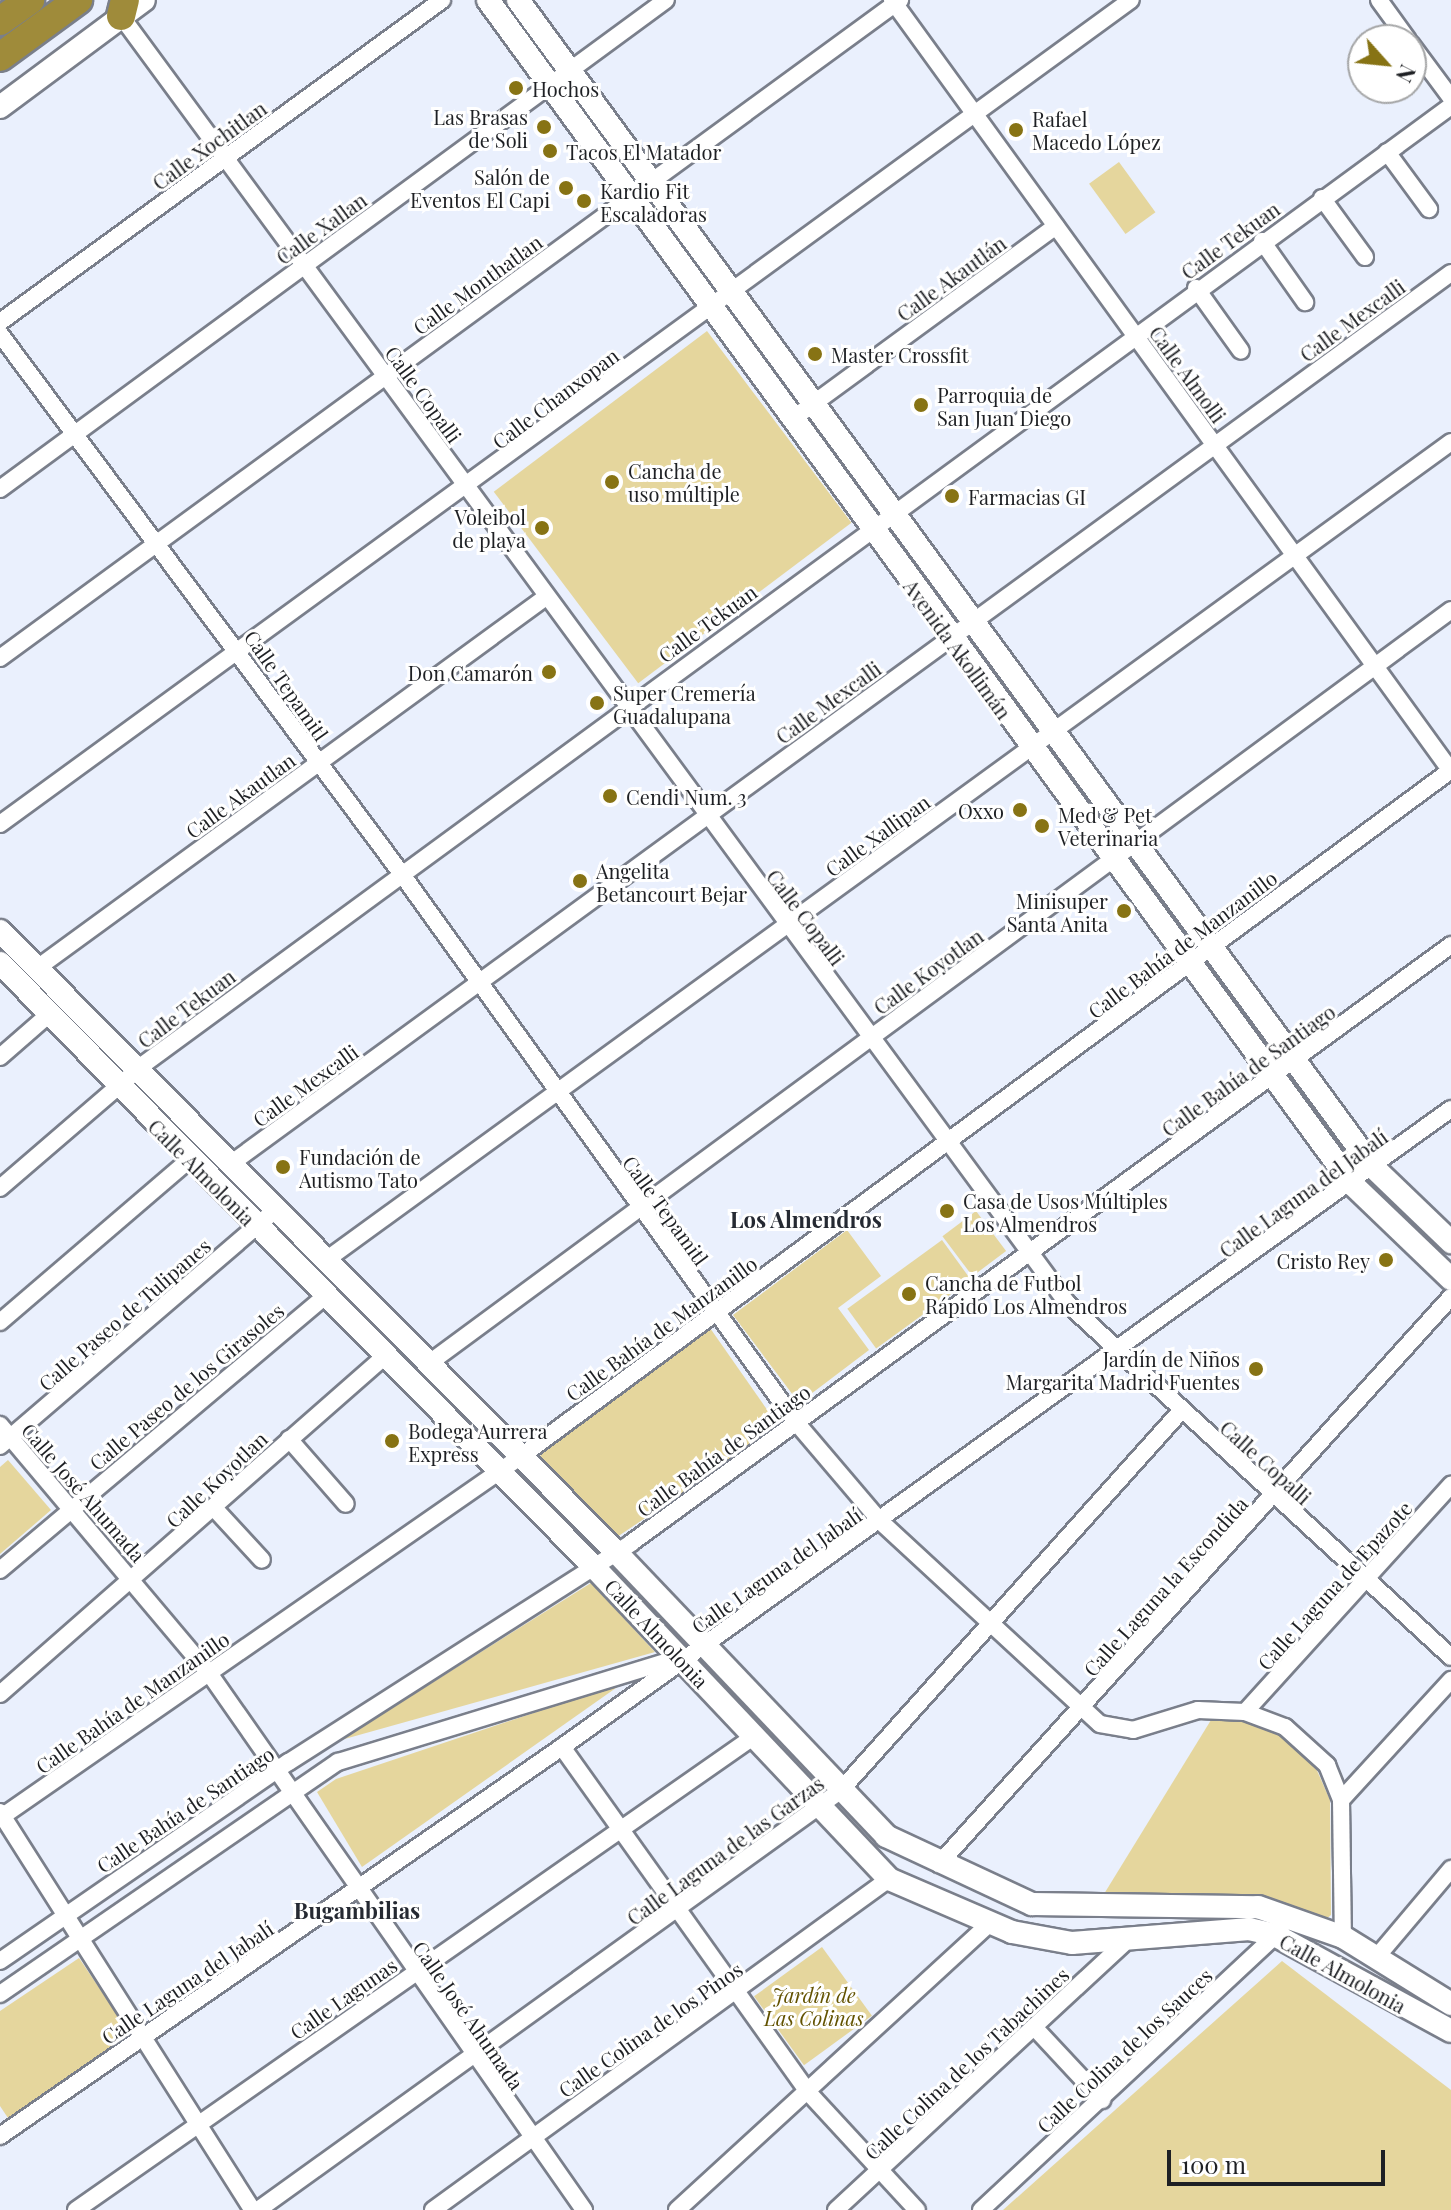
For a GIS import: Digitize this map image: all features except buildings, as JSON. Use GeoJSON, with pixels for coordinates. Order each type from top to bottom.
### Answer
{"type":"FeatureCollection","features":[{"type":"Feature","properties":{"kind":"highway"},"geometry":{"type":"LineString","coordinates":[[0,21],[30,0]]}},
{"type":"Feature","properties":{"kind":"highway"},"geometry":{"type":"LineString","coordinates":[[0,57],[78,0]]}},
{"type":"Feature","properties":{"kind":"street","name":"Calle Xochitlan"},"geometry":{"type":"LineString","coordinates":[[0,322],[442,0]]}},
{"type":"Feature","properties":{"kind":"street","name":"Avenida Akollimán"},"geometry":{"type":"LineString","coordinates":[[488,0],[869,528],[1352,1184],[1451,1279]]}},
{"type":"Feature","properties":{"kind":"street","name":"Avenida Akollimán"},"geometry":{"type":"LineString","coordinates":[[518,0],[894,509],[1053,731],[1215,944],[1294,1060],[1372,1166],[1451,1242]]}},
{"type":"Feature","properties":{"kind":"street","name":"Calle Xallan"},"geometry":{"type":"LineString","coordinates":[[0,489],[666,0]]}},
{"type":"Feature","properties":{"kind":"street","name":"Calle Chanxopan"},"geometry":{"type":"LineString","coordinates":[[0,824],[467,488],[1131,0]]}},
{"type":"Feature","properties":{"kind":"street"},"geometry":{"type":"LineString","coordinates":[[1379,0],[1397,24]]}},
{"type":"Feature","properties":{"kind":"street","name":"Calle Almolli"},"geometry":{"type":"LineString","coordinates":[[896,1],[1451,771]]}},
{"type":"Feature","properties":{"kind":"street","name":"Calle Monthatlan"},"geometry":{"type":"LineString","coordinates":[[0,658],[896,1]]}},
{"type":"Feature","properties":{"kind":"street","name":"Calle Copalli"},"geometry":{"type":"LineString","coordinates":[[130,5],[228,156],[704,818],[788,924],[948,1147],[1030,1255],[1117,1353],[1451,1657]]}},
{"type":"Feature","properties":{"kind":"street"},"geometry":{"type":"LineString","coordinates":[[0,107],[130,5]]}},
{"type":"Feature","properties":{"kind":"street"},"geometry":{"type":"LineString","coordinates":[[1427,65],[1451,98]]}},
{"type":"Feature","properties":{"kind":"street","name":"Calle Tekuan"},"geometry":{"type":"LineString","coordinates":[[0,1199],[139,1074],[401,873],[1134,333],[1451,106]]}},
{"type":"Feature","properties":{"kind":"street"},"geometry":{"type":"LineString","coordinates":[[1387,152],[1429,209]]}},
{"type":"Feature","properties":{"kind":"street"},"geometry":{"type":"LineString","coordinates":[[1322,198],[1365,257]]}},
{"type":"Feature","properties":{"kind":"street","name":"Calle Akautlán"},"geometry":{"type":"LineString","coordinates":[[791,420],[1056,226]]}},
{"type":"Feature","properties":{"kind":"street"},"geometry":{"type":"LineString","coordinates":[[1262,241],[1305,302]]}},
{"type":"Feature","properties":{"kind":"street","name":"Calle Mexcalli"},"geometry":{"type":"LineString","coordinates":[[229,1165],[1451,273]]}},
{"type":"Feature","properties":{"kind":"street"},"geometry":{"type":"LineString","coordinates":[[1196,288],[1241,351]]}},
{"type":"Feature","properties":{"kind":"street","name":"Calle Tepamitl"},"geometry":{"type":"LineString","coordinates":[[0,334],[158,542],[318,764],[401,873],[639,1209],[795,1421],[880,1521],[987,1623],[1100,1724],[1133,1730],[1198,1710],[1245,1712],[1285,1727],[1327,1765],[1341,1800],[1343,1937]]}},
{"type":"Feature","properties":{"kind":"street","name":"Calle Xallipan"},"geometry":{"type":"LineString","coordinates":[[326,1260],[1451,442]]}},
{"type":"Feature","properties":{"kind":"street","name":"Calle Akautlan"},"geometry":{"type":"LineString","coordinates":[[36,969],[546,597]]}},
{"type":"Feature","properties":{"kind":"street","name":"Calle Koyotlan"},"geometry":{"type":"LineString","coordinates":[[428,1364],[1451,610]]}},
{"type":"Feature","properties":{"kind":"street","name":"Calle Bahía de Manzanillo"},"geometry":{"type":"LineString","coordinates":[[1,1815],[520,1457],[716,1310],[948,1147],[1190,962],[1451,771]]}},
{"type":"Feature","properties":{"kind":"street","name":"Calle Almolonia"},"geometry":{"type":"LineString","coordinates":[[0,931],[274,1211],[616,1552],[886,1836],[939,1864],[1032,1904],[1258,1907],[1343,1937],[1451,2004]]}},
{"type":"Feature","properties":{"kind":"street","name":"Calle Bahía de Santiago"},"geometry":{"type":"LineString","coordinates":[[0,1961],[278,1770],[616,1552],[1030,1255],[1451,945]]}},
{"type":"Feature","properties":{"kind":"street","name":"Calle Almolonia"},"geometry":{"type":"LineString","coordinates":[[0,963],[47,1016],[593,1566],[818,1809],[889,1879],[989,1924],[1072,1943],[1123,1944],[1249,1929],[1275,1935],[1451,2031]]}},
{"type":"Feature","properties":{"kind":"street"},"geometry":{"type":"LineString","coordinates":[[0,1057],[47,1016]]}},
{"type":"Feature","properties":{"kind":"street","name":"Calle Tekuan"},"geometry":{"type":"LineString","coordinates":[[0,1188],[122,1089]]}},
{"type":"Feature","properties":{"kind":"street","name":"Calle Laguna del Jabalí"},"geometry":{"type":"LineString","coordinates":[[0,2136],[145,2034],[359,1891],[681,1658],[704,1646],[1117,1353],[1451,1109]]}},
{"type":"Feature","properties":{"kind":"street"},"geometry":{"type":"LineString","coordinates":[[0,1322],[189,1160]]}},
{"type":"Feature","properties":{"kind":"street","name":"Calle Paseo de Tulipanes"},"geometry":{"type":"LineString","coordinates":[[4,1436],[274,1211]]}},
{"type":"Feature","properties":{"kind":"street","name":"Calle Paseo de los Girasoles"},"geometry":{"type":"LineString","coordinates":[[0,1570],[325,1296]]}},
{"type":"Feature","properties":{"kind":"street","name":"Calle Laguna la Escondida"},"geometry":{"type":"LineString","coordinates":[[939,1864],[1451,1297]]}},
{"type":"Feature","properties":{"kind":"street","name":"Calle Koyotlan"},"geometry":{"type":"LineString","coordinates":[[0,1694],[134,1581],[385,1356]]}},
{"type":"Feature","properties":{"kind":"street","name":"Calle Laguna de las Garzas"},"geometry":{"type":"LineString","coordinates":[[255,2210],[472,2058],[840,1791],[987,1623],[1181,1411]]}},
{"type":"Feature","properties":{"kind":"street","name":"Calle José Ahumada"},"geometry":{"type":"LineString","coordinates":[[4,1436],[71,1508],[209,1673],[472,2058],[584,2210]]}},
{"type":"Feature","properties":{"kind":"street"},"geometry":{"type":"LineString","coordinates":[[289,1439],[346,1504]]}},
{"type":"Feature","properties":{"kind":"street","name":"Calle Laguna de Epazote"},"geometry":{"type":"LineString","coordinates":[[1245,1712],[1451,1485]]}},
{"type":"Feature","properties":{"kind":"street"},"geometry":{"type":"LineString","coordinates":[[215,1509],[262,1560]]}},
{"type":"Feature","properties":{"kind":"street"},"geometry":{"type":"LineString","coordinates":[[0,1994],[338,1762],[681,1658]]}},
{"type":"Feature","properties":{"kind":"street"},"geometry":{"type":"LineString","coordinates":[[1341,1800],[1451,1680]]}},
{"type":"Feature","properties":{"kind":"street","name":"Calle Lagunas"},"geometry":{"type":"LineString","coordinates":[[76,2210],[753,1737]]}},
{"type":"Feature","properties":{"kind":"street"},"geometry":{"type":"LineString","coordinates":[[562,1747],[807,2091],[917,2210]]}},
{"type":"Feature","properties":{"kind":"street"},"geometry":{"type":"LineString","coordinates":[[1,1815],[84,1935],[255,2210]]}},
{"type":"Feature","properties":{"kind":"street"},"geometry":{"type":"LineString","coordinates":[[1375,1959],[1451,1869]]}},
{"type":"Feature","properties":{"kind":"street","name":"Calle Colina de los Pinos"},"geometry":{"type":"LineString","coordinates":[[433,2210],[889,1879]]}},
{"type":"Feature","properties":{"kind":"street","name":"Calle Colina de los Sauces"},"geometry":{"type":"LineString","coordinates":[[981,2210],[1293,1918]]}},
{"type":"Feature","properties":{"kind":"street"},"geometry":{"type":"LineString","coordinates":[[677,2210],[989,1924]]}},
{"type":"Feature","properties":{"kind":"street","name":"Calle Colina de los Tabachines"},"geometry":{"type":"LineString","coordinates":[[836,2210],[1123,1944]]}},
{"type":"Feature","properties":{"kind":"street"},"geometry":{"type":"LineString","coordinates":[[1034,2027],[1102,2100]]}},
{"type":"Feature","properties":{"kind":"green space"},"geometry":{"type":"Polygon","coordinates":[[[1119,162],[1155,212],[1126,234],[1089,184],[1119,162]]]}},
{"type":"Feature","properties":{"kind":"green space"},"geometry":{"type":"Polygon","coordinates":[[[707,331],[851,523],[638,683],[494,492],[707,331]]]}},
{"type":"Feature","properties":{"kind":"green space"},"geometry":{"type":"Polygon","coordinates":[[[976,1211],[1006,1251],[973,1276],[942,1236],[976,1211]]]}},
{"type":"Feature","properties":{"kind":"green space"},"geometry":{"type":"Polygon","coordinates":[[[847,1230],[881,1276],[838,1308],[869,1350],[799,1403],[733,1315],[847,1230]]]}},
{"type":"Feature","properties":{"kind":"green space","name":"Cancha de Futbol Rápido Los Almendros"},"geometry":{"type":"Polygon","coordinates":[[[942,1240],[971,1280],[876,1348],[847,1309],[942,1240]]]}},
{"type":"Feature","properties":{"kind":"green space"},"geometry":{"type":"Polygon","coordinates":[[[710,1328],[775,1421],[773,1432],[617,1537],[540,1459],[541,1452],[710,1328]]]}},
{"type":"Feature","properties":{"kind":"green space"},"geometry":{"type":"Polygon","coordinates":[[[8,1460],[51,1510],[0,1554],[0,1467],[8,1460]]]}},
{"type":"Feature","properties":{"kind":"green space"},"geometry":{"type":"Polygon","coordinates":[[[591,1583],[655,1652],[341,1740],[591,1583]]]}},
{"type":"Feature","properties":{"kind":"green space"},"geometry":{"type":"Polygon","coordinates":[[[623,1683],[362,1867],[317,1792],[336,1779],[623,1683]]]}},
{"type":"Feature","properties":{"kind":"green space"},"geometry":{"type":"Polygon","coordinates":[[[1241,1719],[1281,1736],[1315,1766],[1330,1800],[1331,1915],[1325,1920],[1104,1894],[1211,1720],[1241,1719]]]}},
{"type":"Feature","properties":{"kind":"green space","name":"Jardín de Las Colinas"},"geometry":{"type":"Polygon","coordinates":[[[822,1947],[872,2016],[804,2065],[754,1996],[822,1947]]]}},
{"type":"Feature","properties":{"kind":"green space"},"geometry":{"type":"Polygon","coordinates":[[[79,1958],[131,2035],[8,2118],[0,2106],[0,2011],[79,1958]]]}},
{"type":"Feature","properties":{"kind":"green space"},"geometry":{"type":"Polygon","coordinates":[[[1282,1961],[1451,2090],[1451,2210],[1003,2210],[1282,1961]]]}},
{"type":"Feature","properties":{"kind":"place","name":"Hochos"},"geometry":{"type":"Point","coordinates":[516,88]}},
{"type":"Feature","properties":{"kind":"place","name":"Las Brasas de Soli"},"geometry":{"type":"Point","coordinates":[544,127]}},
{"type":"Feature","properties":{"kind":"place","name":"Rafael Macedo López"},"geometry":{"type":"Point","coordinates":[1016,130]}},
{"type":"Feature","properties":{"kind":"place","name":"Tacos El Matador"},"geometry":{"type":"Point","coordinates":[550,151]}},
{"type":"Feature","properties":{"kind":"place","name":"Salón de Eventos El Capi"},"geometry":{"type":"Point","coordinates":[566,188]}},
{"type":"Feature","properties":{"kind":"place","name":"Kardio Fit Escaladoras"},"geometry":{"type":"Point","coordinates":[584,201]}},
{"type":"Feature","properties":{"kind":"place","name":"Master Crossfit"},"geometry":{"type":"Point","coordinates":[815,354]}},
{"type":"Feature","properties":{"kind":"place","name":"Parroquia de San Juan Diego"},"geometry":{"type":"Point","coordinates":[921,405]}},
{"type":"Feature","properties":{"kind":"place","name":"Cancha de uso múltiple"},"geometry":{"type":"Point","coordinates":[612,482]}},
{"type":"Feature","properties":{"kind":"place","name":"Farmacias GI"},"geometry":{"type":"Point","coordinates":[952,496]}},
{"type":"Feature","properties":{"kind":"place","name":"Voleibol de playa"},"geometry":{"type":"Point","coordinates":[542,528]}},
{"type":"Feature","properties":{"kind":"place","name":"Don Camarón"},"geometry":{"type":"Point","coordinates":[549,672]}},
{"type":"Feature","properties":{"kind":"place","name":"Super Cremería Guadalupana"},"geometry":{"type":"Point","coordinates":[597,703]}},
{"type":"Feature","properties":{"kind":"place","name":"Cendi Num. 3"},"geometry":{"type":"Point","coordinates":[610,796]}},
{"type":"Feature","properties":{"kind":"place","name":"Oxxo"},"geometry":{"type":"Point","coordinates":[1020,810]}},
{"type":"Feature","properties":{"kind":"place","name":"Med & Pet Veterinaria"},"geometry":{"type":"Point","coordinates":[1042,826]}},
{"type":"Feature","properties":{"kind":"place","name":"Angelita Betancourt Bejar"},"geometry":{"type":"Point","coordinates":[580,881]}},
{"type":"Feature","properties":{"kind":"place","name":"Minisuper Santa Anita"},"geometry":{"type":"Point","coordinates":[1124,911]}},
{"type":"Feature","properties":{"kind":"place","name":"Fundación de Autismo Tato"},"geometry":{"type":"Point","coordinates":[283,1167]}},
{"type":"Feature","properties":{"kind":"place","name":"Casa de Usos Múltiples Los Almendros"},"geometry":{"type":"Point","coordinates":[947,1211]}},
{"type":"Feature","properties":{"kind":"place","name":"Cristo Rey"},"geometry":{"type":"Point","coordinates":[1386,1260]}},
{"type":"Feature","properties":{"kind":"place","name":"Cancha de Futbol Rápido Los Almendros"},"geometry":{"type":"Point","coordinates":[909,1294]}},
{"type":"Feature","properties":{"kind":"place","name":"Jardín de Niños Margarita Madrid Fuentes"},"geometry":{"type":"Point","coordinates":[1256,1369]}},
{"type":"Feature","properties":{"kind":"place","name":"Bodega Aurrera Express"},"geometry":{"type":"Point","coordinates":[392,1441]}},
{"type":"Feature","properties":{"kind":"district","name":"Los Almendros"},"geometry":{"type":"Point","coordinates":[806,1220]}},
{"type":"Feature","properties":{"kind":"district","name":"Bugambilias"},"geometry":{"type":"Point","coordinates":[357,1911]}}]}
